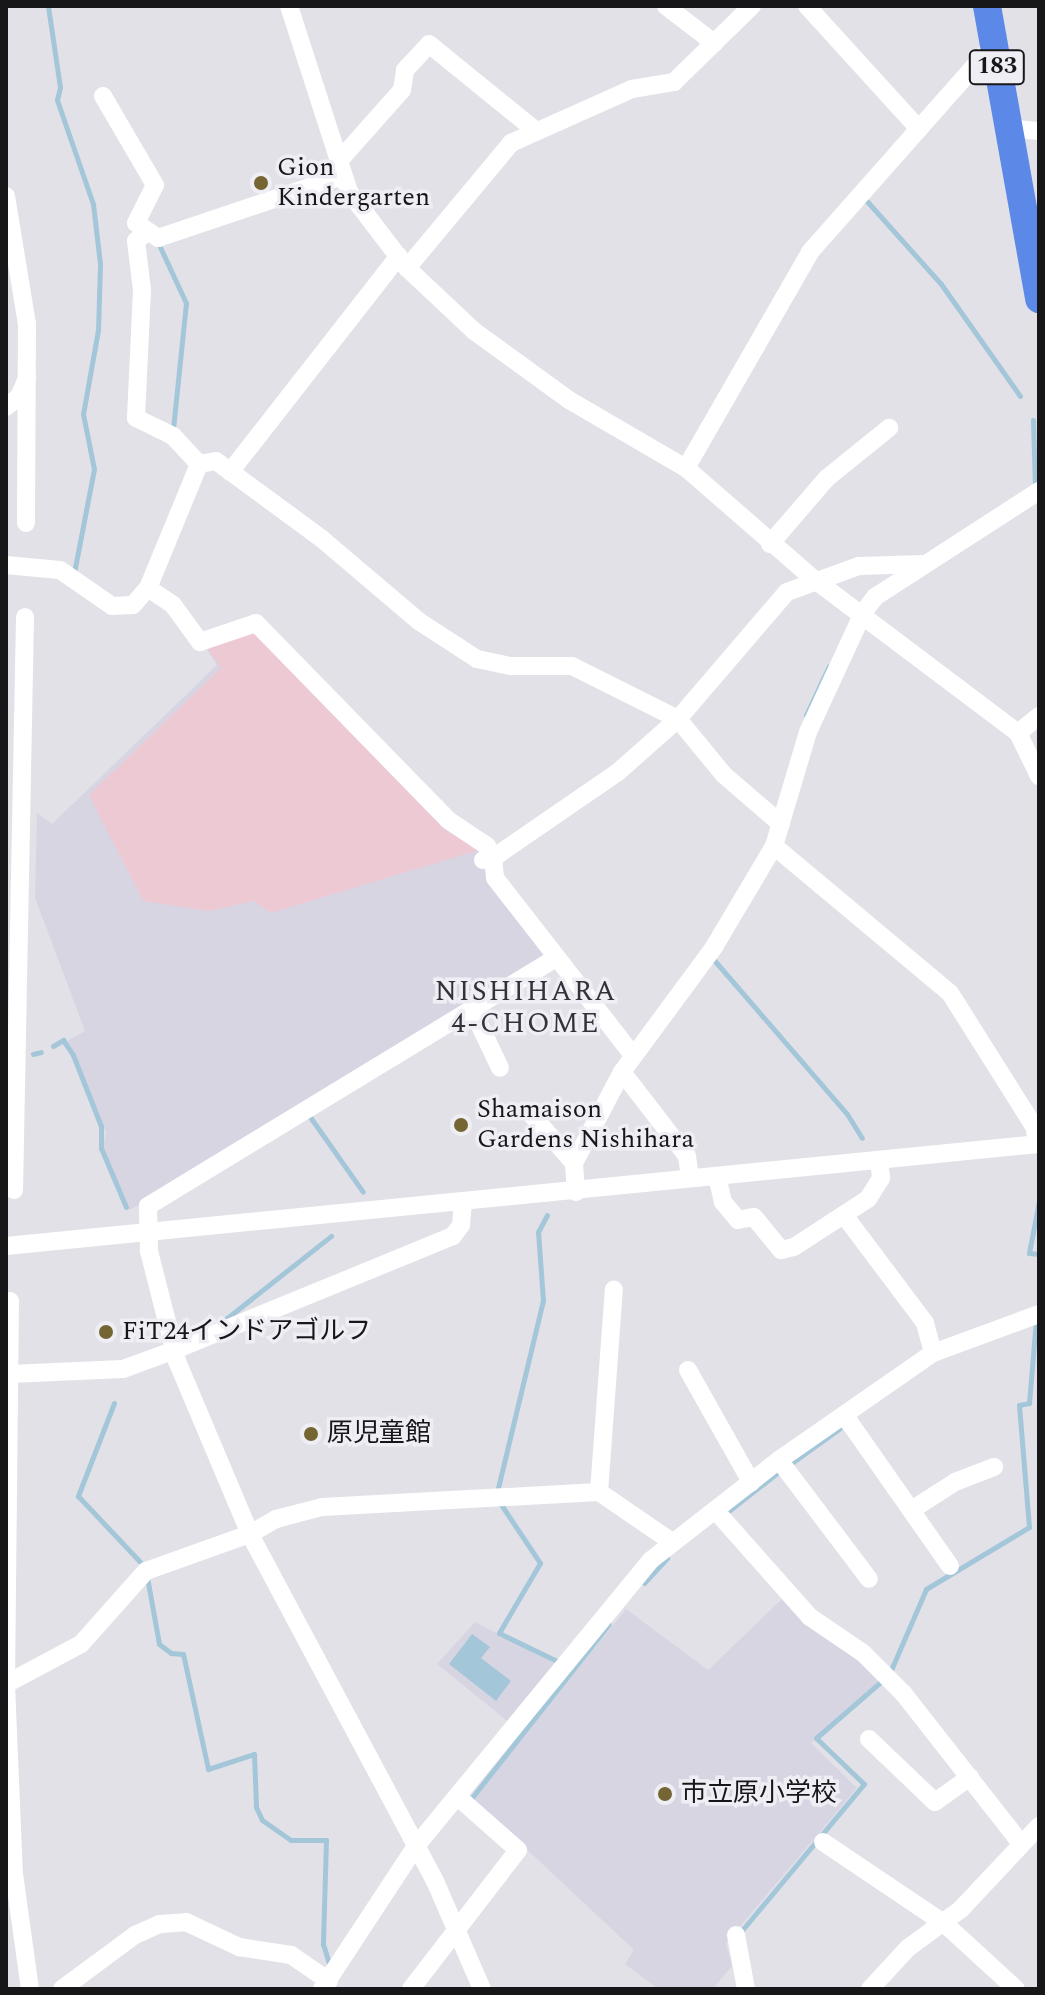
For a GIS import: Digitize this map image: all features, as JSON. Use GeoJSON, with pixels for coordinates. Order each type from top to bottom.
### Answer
{"type":"FeatureCollection","features":[{"type":"Feature","properties":{"kind":"highway","name":"183"},"geometry":{"type":"LineString","coordinates":[[987,6],[1039,299]]}},
{"type":"Feature","properties":{"kind":"street"},"geometry":{"type":"LineString","coordinates":[[289,6],[340,169],[403,262],[474,331],[569,400],[686,468],[815,580],[863,613],[1018,733],[1039,776]]}},
{"type":"Feature","properties":{"kind":"street"},"geometry":{"type":"LineString","coordinates":[[666,6],[714,43]]}},
{"type":"Feature","properties":{"kind":"street"},"geometry":{"type":"LineString","coordinates":[[230,472],[403,262],[511,143],[632,89],[674,82],[752,6]]}},
{"type":"Feature","properties":{"kind":"street"},"geometry":{"type":"LineString","coordinates":[[807,6],[919,129]]}},
{"type":"Feature","properties":{"kind":"street"},"geometry":{"type":"LineString","coordinates":[[103,96],[155,185],[136,223],[158,238],[340,169],[402,90],[405,70],[429,44],[536,131]]}},
{"type":"Feature","properties":{"kind":"street"},"geometry":{"type":"LineString","coordinates":[[686,468],[810,252],[993,45]]}},
{"type":"Feature","properties":{"kind":"street"},"geometry":{"type":"LineString","coordinates":[[1009,128],[1039,131]]}},
{"type":"Feature","properties":{"kind":"street"},"geometry":{"type":"LineString","coordinates":[[6,196],[29,372],[26,523]]}},
{"type":"Feature","properties":{"kind":"street"},"geometry":{"type":"LineString","coordinates":[[147,232],[136,241],[142,290],[136,418],[173,436],[199,464]]}},
{"type":"Feature","properties":{"kind":"street"},"geometry":{"type":"LineString","coordinates":[[6,407],[19,397],[29,372]]}},
{"type":"Feature","properties":{"kind":"street"},"geometry":{"type":"LineString","coordinates":[[770,544],[827,478],[889,428]]}},
{"type":"Feature","properties":{"kind":"street"},"geometry":{"type":"LineString","coordinates":[[199,464],[216,461],[322,539],[420,622],[477,659],[511,666],[572,666],[678,719],[724,775],[781,824]]}},
{"type":"Feature","properties":{"kind":"street"},"geometry":{"type":"LineString","coordinates":[[6,565],[60,570],[119,608],[139,601],[148,588],[199,464]]}},
{"type":"Feature","properties":{"kind":"street"},"geometry":{"type":"LineString","coordinates":[[576,1192],[574,1163],[632,1054],[714,947],[774,846],[808,732],[863,613],[875,597],[1039,491]]}},
{"type":"Feature","properties":{"kind":"street"},"geometry":{"type":"LineString","coordinates":[[488,859],[569,810],[678,719],[787,592],[859,566],[923,564]]}},
{"type":"Feature","properties":{"kind":"street"},"geometry":{"type":"LineString","coordinates":[[148,588],[173,605],[200,642],[256,623],[448,820],[487,846],[495,878],[554,959],[632,1054]]}},
{"type":"Feature","properties":{"kind":"street"},"geometry":{"type":"LineString","coordinates":[[14,1190],[11,1054],[25,617]]}},
{"type":"Feature","properties":{"kind":"street"},"geometry":{"type":"LineString","coordinates":[[6,697],[22,715]]}},
{"type":"Feature","properties":{"kind":"street"},"geometry":{"type":"LineString","coordinates":[[1018,733],[1039,716]]}},
{"type":"Feature","properties":{"kind":"street"},"geometry":{"type":"LineString","coordinates":[[6,1246],[1037,1144],[1035,1128],[950,993],[774,846]]}},
{"type":"Feature","properties":{"kind":"street"},"geometry":{"type":"LineString","coordinates":[[482,1989],[416,1846],[250,1534],[175,1350],[149,1251],[148,1206],[554,959]]}},
{"type":"Feature","properties":{"kind":"street"},"geometry":{"type":"LineString","coordinates":[[472,1009],[500,1068]]}},
{"type":"Feature","properties":{"kind":"street"},"geometry":{"type":"LineString","coordinates":[[622,1072],[687,1156],[690,1178]]}},
{"type":"Feature","properties":{"kind":"street"},"geometry":{"type":"LineString","coordinates":[[530,1113],[574,1163]]}},
{"type":"Feature","properties":{"kind":"street"},"geometry":{"type":"LineString","coordinates":[[717,1176],[723,1202],[738,1220],[754,1217],[781,1250],[794,1247],[877,1190],[879,1160]]}},
{"type":"Feature","properties":{"kind":"street"},"geometry":{"type":"LineString","coordinates":[[10,1374],[123,1369],[175,1350],[453,1236],[461,1225],[463,1203]]}},
{"type":"Feature","properties":{"kind":"street"},"geometry":{"type":"LineString","coordinates":[[844,1215],[925,1323],[933,1353]]}},
{"type":"Feature","properties":{"kind":"street"},"geometry":{"type":"LineString","coordinates":[[599,1492],[614,1290]]}},
{"type":"Feature","properties":{"kind":"street"},"geometry":{"type":"LineString","coordinates":[[10,1301],[6,1708],[14,1874],[30,1989]]}},
{"type":"Feature","properties":{"kind":"street"},"geometry":{"type":"LineString","coordinates":[[62,1989],[135,1935],[160,1924],[186,1922],[239,1947],[291,1955],[326,1985],[416,1846],[459,1798],[612,1602],[672,1542],[779,1460],[933,1353],[1039,1314]]}},
{"type":"Feature","properties":{"kind":"street"},"geometry":{"type":"LineString","coordinates":[[688,1370],[751,1482]]}},
{"type":"Feature","properties":{"kind":"street"},"geometry":{"type":"LineString","coordinates":[[845,1416],[950,1566]]}},
{"type":"Feature","properties":{"kind":"street"},"geometry":{"type":"LineString","coordinates":[[779,1460],[869,1579]]}},
{"type":"Feature","properties":{"kind":"street"},"geometry":{"type":"LineString","coordinates":[[913,1509],[955,1482],[994,1467]]}},
{"type":"Feature","properties":{"kind":"street"},"geometry":{"type":"LineString","coordinates":[[6,1684],[81,1644],[146,1571],[250,1534],[276,1519],[322,1507],[599,1492],[621,1502],[672,1542]]}},
{"type":"Feature","properties":{"kind":"street"},"geometry":{"type":"LineString","coordinates":[[715,1510],[810,1617],[863,1653],[903,1693],[1020,1842]]}},
{"type":"Feature","properties":{"kind":"street"},"geometry":{"type":"LineString","coordinates":[[869,1739],[935,1802],[970,1777]]}},
{"type":"Feature","properties":{"kind":"street"},"geometry":{"type":"LineString","coordinates":[[411,1989],[518,1850],[459,1798]]}},
{"type":"Feature","properties":{"kind":"street"},"geometry":{"type":"LineString","coordinates":[[870,1989],[908,1948],[945,1924],[1020,1842],[1039,1826]]}},
{"type":"Feature","properties":{"kind":"street"},"geometry":{"type":"LineString","coordinates":[[823,1842],[945,1924],[1016,1989]]}},
{"type":"Feature","properties":{"kind":"street"},"geometry":{"type":"LineString","coordinates":[[736,1935],[746,1989]]}},
{"type":"Feature","properties":{"kind":"shaded area"},"geometry":{"type":"Polygon","coordinates":[[[254,632],[445,830],[479,850],[271,913],[254,901],[209,911],[143,901],[89,795],[221,668],[207,648],[254,632]]]}},
{"type":"Feature","properties":{"kind":"shaded area"},"geometry":{"type":"Polygon","coordinates":[[[206,648],[482,851],[486,874],[544,953],[542,961],[130,1210],[103,1148],[106,1132],[67,1041],[85,1031],[35,898],[37,813],[52,824],[217,665],[206,648]]]}},
{"type":"Feature","properties":{"kind":"shaded area","name":"市立原小学校"},"geometry":{"type":"Polygon","coordinates":[[[784,1597],[882,1679],[811,1743],[857,1788],[726,1943],[732,1966],[713,1989],[658,1989],[625,1964],[634,1950],[473,1799],[626,1609],[708,1670],[784,1597]]]}},
{"type":"Feature","properties":{"kind":"shaded area"},"geometry":{"type":"Polygon","coordinates":[[[475,1622],[557,1665],[511,1724],[437,1664],[475,1622]]]}},
{"type":"Feature","properties":{"kind":"water"},"geometry":{"type":"Polygon","coordinates":[[[472,1634],[490,1647],[481,1658],[511,1681],[496,1701],[449,1664],[472,1634]]]}},
{"type":"Feature","properties":{"kind":"waterway"},"geometry":{"type":"LineString","coordinates":[[48,6],[60,87],[57,100],[93,204],[100,264],[98,330],[83,414],[94,469],[74,573]]}},
{"type":"Feature","properties":{"kind":"waterway"},"geometry":{"type":"LineString","coordinates":[[865,199],[941,284],[1020,396]]}},
{"type":"Feature","properties":{"kind":"waterway"},"geometry":{"type":"LineString","coordinates":[[160,247],[186,303],[173,429]]}},
{"type":"Feature","properties":{"kind":"waterway"},"geometry":{"type":"LineString","coordinates":[[1033,420],[1035,486]]}},
{"type":"Feature","properties":{"kind":"waterway"},"geometry":{"type":"LineString","coordinates":[[806,715],[829,666]]}},
{"type":"Feature","properties":{"kind":"waterway"},"geometry":{"type":"LineString","coordinates":[[714,960],[847,1114],[862,1138]]}},
{"type":"Feature","properties":{"kind":"waterway"},"geometry":{"type":"LineString","coordinates":[[53,1046],[63,1040],[73,1055],[101,1126],[101,1148],[126,1207]]}},
{"type":"Feature","properties":{"kind":"waterway"},"geometry":{"type":"LineString","coordinates":[[33,1054],[41,1052]]}},
{"type":"Feature","properties":{"kind":"waterway"},"geometry":{"type":"LineString","coordinates":[[308,1114],[363,1192]]}},
{"type":"Feature","properties":{"kind":"waterway"},"geometry":{"type":"LineString","coordinates":[[1039,1201],[1029,1253],[1039,1254]]}},
{"type":"Feature","properties":{"kind":"waterway"},"geometry":{"type":"LineString","coordinates":[[497,1492],[543,1301],[538,1232],[547,1215]]}},
{"type":"Feature","properties":{"kind":"waterway"},"geometry":{"type":"LineString","coordinates":[[222,1322],[331,1236]]}},
{"type":"Feature","properties":{"kind":"waterway"},"geometry":{"type":"LineString","coordinates":[[891,1670],[926,1589],[1029,1527],[1019,1405],[1029,1403],[1036,1320]]}},
{"type":"Feature","properties":{"kind":"waterway"},"geometry":{"type":"LineString","coordinates":[[114,1403],[78,1496],[145,1567]]}},
{"type":"Feature","properties":{"kind":"waterway"},"geometry":{"type":"LineString","coordinates":[[793,1462],[839,1429]]}},
{"type":"Feature","properties":{"kind":"waterway"},"geometry":{"type":"LineString","coordinates":[[726,1513],[781,1470]]}},
{"type":"Feature","properties":{"kind":"waterway"},"geometry":{"type":"LineString","coordinates":[[500,1503],[540,1563],[499,1633],[559,1662]]}},
{"type":"Feature","properties":{"kind":"waterway"},"geometry":{"type":"LineString","coordinates":[[644,1583],[667,1558]]}},
{"type":"Feature","properties":{"kind":"waterway"},"geometry":{"type":"LineString","coordinates":[[147,1577],[159,1644],[171,1653],[183,1654],[208,1769],[254,1754],[256,1807],[262,1820],[291,1840],[326,1840],[323,1944],[329,1964]]}},
{"type":"Feature","properties":{"kind":"waterway"},"geometry":{"type":"LineString","coordinates":[[470,1800],[609,1624]]}},
{"type":"Feature","properties":{"kind":"waterway"},"geometry":{"type":"LineString","coordinates":[[743,1929],[864,1784],[816,1738],[885,1678]]}},
{"type":"Feature","properties":{"kind":"place","name":"Gion Kindergarten"},"geometry":{"type":"Point","coordinates":[261,183]}},
{"type":"Feature","properties":{"kind":"place","name":"Shamaison Gardens Nishihara"},"geometry":{"type":"Point","coordinates":[461,1125]}},
{"type":"Feature","properties":{"kind":"place","name":"FiT24インドアゴルフ"},"geometry":{"type":"Point","coordinates":[106,1332]}},
{"type":"Feature","properties":{"kind":"place","name":"原児童館"},"geometry":{"type":"Point","coordinates":[311,1434]}},
{"type":"Feature","properties":{"kind":"place","name":"市立原小学校"},"geometry":{"type":"Point","coordinates":[665,1794]}},
{"type":"Feature","properties":{"kind":"district","name":"NISHIHARA 4-CHOME"},"geometry":{"type":"Point","coordinates":[526,1008]}}]}
